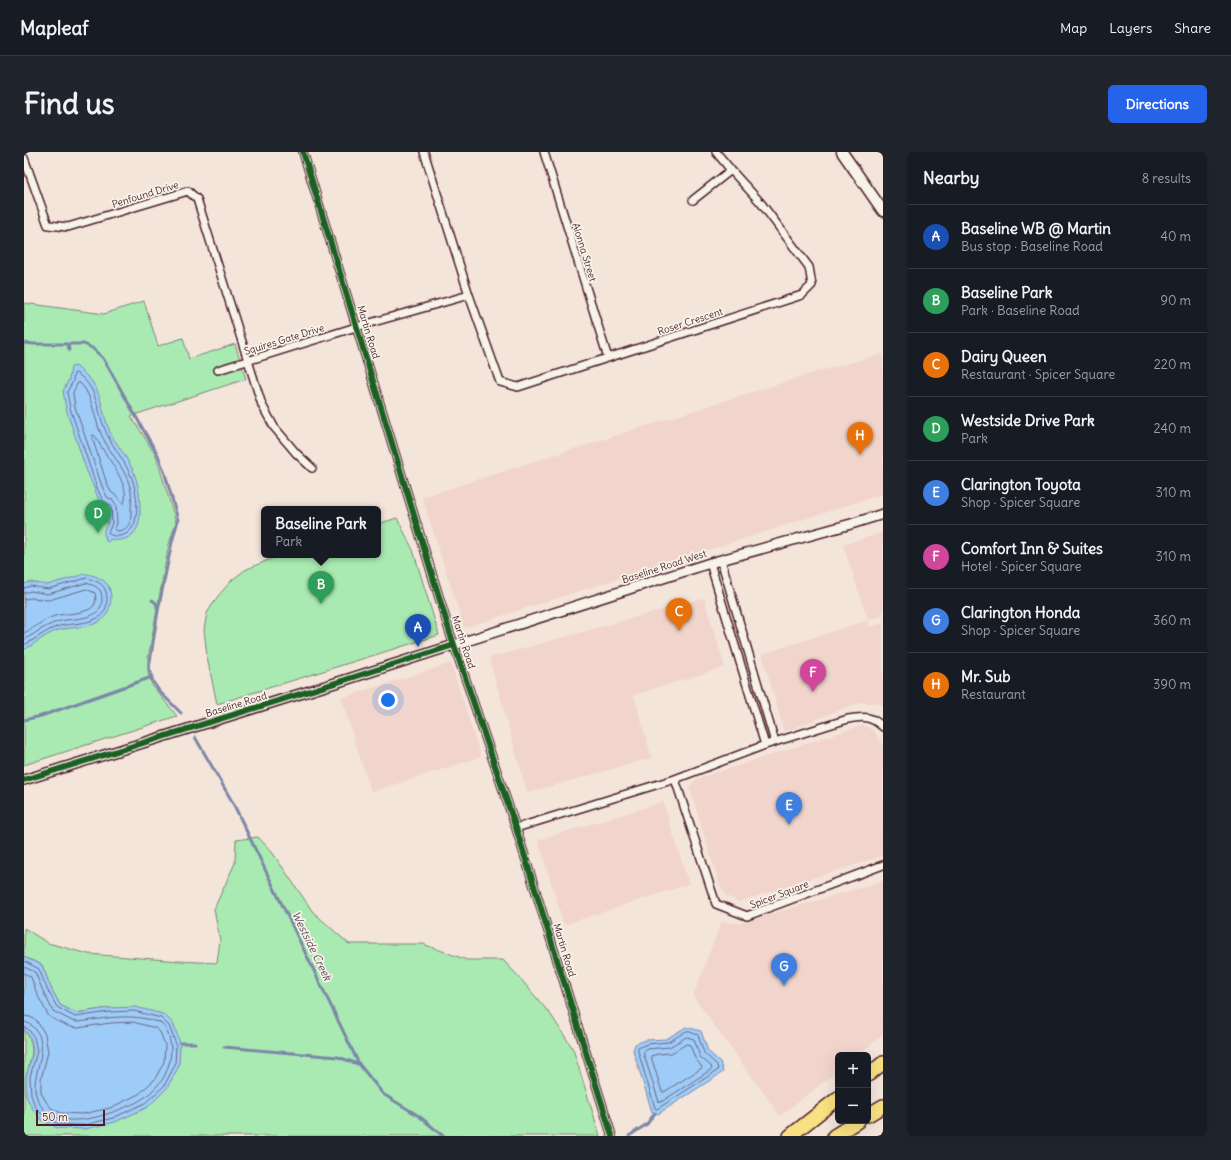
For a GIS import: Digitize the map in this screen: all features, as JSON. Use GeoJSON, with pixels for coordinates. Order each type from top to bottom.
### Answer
{"type":"FeatureCollection","features":[{"type":"Feature","properties":{"kind":"highway"},"geometry":{"type":"LineString","coordinates":[[871,1073],[883,1063]]}},
{"type":"Feature","properties":{"kind":"highway"},"geometry":{"type":"LineString","coordinates":[[790,1136],[835,1100]]}},
{"type":"Feature","properties":{"kind":"highway"},"geometry":{"type":"LineString","coordinates":[[871,1113],[883,1106]]}},
{"type":"Feature","properties":{"kind":"highway"},"geometry":{"type":"LineString","coordinates":[[834,1136],[853,1124]]}},
{"type":"Feature","properties":{"kind":"main road"},"geometry":{"type":"LineString","coordinates":[[842,152],[883,211]]}},
{"type":"Feature","properties":{"kind":"street","name":"Martin Road"},"geometry":{"type":"LineString","coordinates":[[303,152],[454,645],[516,828],[612,1136]]}},
{"type":"Feature","properties":{"kind":"street","name":"Roser Crescent"},"geometry":{"type":"LineString","coordinates":[[424,152],[469,295],[500,382],[518,387],[802,295],[812,285],[809,267],[761,203],[716,152]]}},
{"type":"Feature","properties":{"kind":"street","name":"Alonna Street"},"geometry":{"type":"LineString","coordinates":[[544,152],[608,358]]}},
{"type":"Feature","properties":{"kind":"street","name":"Penfound Drive"},"geometry":{"type":"LineString","coordinates":[[24,158],[48,225],[68,227],[188,191],[197,199],[247,360]]}},
{"type":"Feature","properties":{"kind":"street"},"geometry":{"type":"LineString","coordinates":[[692,200],[731,170]]}},
{"type":"Feature","properties":{"kind":"street"},"geometry":{"type":"LineString","coordinates":[[356,327],[469,295]]}},
{"type":"Feature","properties":{"kind":"street","name":"Squires Gate Drive"},"geometry":{"type":"LineString","coordinates":[[218,370],[356,327]]}},
{"type":"Feature","properties":{"kind":"street"},"geometry":{"type":"LineString","coordinates":[[247,360],[262,406],[274,427],[296,453],[312,468]]}},
{"type":"Feature","properties":{"kind":"street","name":"Baseline Road West"},"geometry":{"type":"LineString","coordinates":[[454,645],[710,563],[883,514]]}},
{"type":"Feature","properties":{"kind":"street"},"geometry":{"type":"LineString","coordinates":[[721,560],[775,742]]}},
{"type":"Feature","properties":{"kind":"street"},"geometry":{"type":"LineString","coordinates":[[710,563],[765,745]]}},
{"type":"Feature","properties":{"kind":"street","name":"Baseline Road"},"geometry":{"type":"LineString","coordinates":[[24,780],[454,645]]}},
{"type":"Feature","properties":{"kind":"street"},"geometry":{"type":"LineString","coordinates":[[516,828],[674,779],[765,745],[848,719],[862,717],[871,718],[883,727]]}},
{"type":"Feature","properties":{"kind":"street","name":"Spicer Square"},"geometry":{"type":"LineString","coordinates":[[674,779],[716,904],[747,916],[883,866]]}},
{"type":"Feature","properties":{"kind":"shaded area"},"geometry":{"type":"Polygon","coordinates":[[[883,354],[883,494],[464,628],[422,497],[819,371],[883,354]]]}},
{"type":"Feature","properties":{"kind":"shaded area"},"geometry":{"type":"Polygon","coordinates":[[[883,532],[883,616],[868,620],[843,545],[883,532]]]}},
{"type":"Feature","properties":{"kind":"shaded area"},"geometry":{"type":"Polygon","coordinates":[[[704,598],[725,667],[634,695],[652,758],[527,793],[489,658],[704,598]]]}},
{"type":"Feature","properties":{"kind":"shaded area"},"geometry":{"type":"Polygon","coordinates":[[[868,620],[870,627],[883,623],[883,706],[877,703],[858,703],[784,732],[762,654],[868,620]]]}},
{"type":"Feature","properties":{"kind":"shaded area"},"geometry":{"type":"Polygon","coordinates":[[[451,663],[481,757],[371,792],[341,698],[451,663]]]}},
{"type":"Feature","properties":{"kind":"shaded area"},"geometry":{"type":"Polygon","coordinates":[[[863,725],[874,731],[883,745],[883,856],[738,902],[726,896],[719,883],[689,787],[696,779],[863,725]]]}},
{"type":"Feature","properties":{"kind":"shaded area"},"geometry":{"type":"Polygon","coordinates":[[[663,802],[689,884],[564,925],[538,840],[663,802]]]}},
{"type":"Feature","properties":{"kind":"shaded area"},"geometry":{"type":"Polygon","coordinates":[[[883,881],[883,1034],[862,1052],[835,1052],[835,1073],[780,1116],[693,996],[721,922],[740,923],[883,881]]]}},
{"type":"Feature","properties":{"kind":"green space"},"geometry":{"type":"Polygon","coordinates":[[[144,301],[158,346],[183,338],[189,359],[235,344],[246,379],[131,416],[156,456],[176,522],[169,544],[148,658],[148,673],[152,685],[177,716],[24,765],[24,303],[104,314],[144,301]]]}},
{"type":"Feature","properties":{"kind":"green space"},"geometry":{"type":"Polygon","coordinates":[[[397,518],[413,550],[439,635],[217,704],[207,657],[204,629],[207,613],[218,596],[232,580],[245,570],[273,558],[381,558],[381,523],[397,518]]]}},
{"type":"Feature","properties":{"kind":"green space"},"geometry":{"type":"Polygon","coordinates":[[[258,837],[272,852],[313,912],[349,944],[423,944],[467,960],[503,960],[551,1015],[573,1049],[600,1136],[24,1136],[24,1029],[32,1047],[26,1077],[109,1008],[76,1013],[60,1005],[51,988],[42,965],[24,957],[24,928],[48,943],[88,954],[217,963],[220,940],[214,909],[235,863],[236,840],[258,837]]]}},
{"type":"Feature","properties":{"kind":"water"},"geometry":{"type":"Polygon","coordinates":[[[76,366],[96,388],[110,432],[131,467],[138,485],[140,498],[139,523],[133,534],[123,540],[111,539],[108,542],[105,540],[106,537],[104,535],[104,530],[108,523],[107,507],[101,505],[86,469],[66,409],[63,391],[69,379],[71,367],[76,366]]]}},
{"type":"Feature","properties":{"kind":"water"},"geometry":{"type":"Polygon","coordinates":[[[85,574],[100,579],[107,584],[111,597],[107,613],[96,623],[82,627],[55,631],[24,650],[24,584],[30,582],[47,585],[85,574]]]}},
{"type":"Feature","properties":{"kind":"water"},"geometry":{"type":"Polygon","coordinates":[[[24,957],[42,965],[51,988],[60,1005],[76,1013],[109,1008],[135,1007],[163,1014],[173,1023],[180,1043],[179,1066],[167,1088],[148,1107],[115,1122],[85,1129],[57,1128],[42,1120],[32,1108],[26,1096],[26,1077],[33,1052],[31,1039],[24,1029],[24,957]]]}},
{"type":"Feature","properties":{"kind":"water"},"geometry":{"type":"Polygon","coordinates":[[[686,1027],[701,1031],[708,1051],[720,1062],[723,1072],[658,1114],[652,1112],[633,1050],[635,1044],[646,1040],[666,1039],[686,1027]]]}},
{"type":"Feature","properties":{"kind":"waterway"},"geometry":{"type":"LineString","coordinates":[[24,343],[84,344],[92,348],[103,358],[158,455],[178,520],[158,611]]}},
{"type":"Feature","properties":{"kind":"waterway"},"geometry":{"type":"LineString","coordinates":[[68,344],[69,350]]}},
{"type":"Feature","properties":{"kind":"waterway"},"geometry":{"type":"LineString","coordinates":[[152,600],[156,603],[158,611],[149,668],[153,682],[160,692],[181,713]]}},
{"type":"Feature","properties":{"kind":"waterway"},"geometry":{"type":"LineString","coordinates":[[24,720],[41,716],[152,677]]}},
{"type":"Feature","properties":{"kind":"waterway","name":"Westside Creek"},"geometry":{"type":"LineString","coordinates":[[195,737],[233,803],[359,1064],[383,1094],[419,1116],[443,1136]]}},
{"type":"Feature","properties":{"kind":"waterway"},"geometry":{"type":"LineString","coordinates":[[180,1043],[195,1043]]}},
{"type":"Feature","properties":{"kind":"waterway"},"geometry":{"type":"LineString","coordinates":[[224,1047],[338,1057],[358,1064]]}},
{"type":"Feature","properties":{"kind":"waterway"},"geometry":{"type":"LineString","coordinates":[[629,1136],[647,1124],[655,1113]]}},
{"type":"Feature","properties":{"kind":"cycle path"},"geometry":{"type":"LineString","coordinates":[[303,152],[450,633],[516,828],[612,1136]]}},
{"type":"Feature","properties":{"kind":"cycle path"},"geometry":{"type":"LineString","coordinates":[[24,780],[454,645]]}},
{"type":"Feature","properties":{"kind":"place","name":"Mr. Sub"},"geometry":{"type":"Point","coordinates":[860,455]}},
{"type":"Feature","properties":{"kind":"place","name":"Westside Drive Park"},"geometry":{"type":"Point","coordinates":[98,533]}},
{"type":"Feature","properties":{"kind":"place","name":"Baseline Park"},"geometry":{"type":"Point","coordinates":[321,604]}},
{"type":"Feature","properties":{"kind":"place","name":"Dairy Queen"},"geometry":{"type":"Point","coordinates":[679,631]}},
{"type":"Feature","properties":{"kind":"place","name":"Baseline WB @ Martin"},"geometry":{"type":"Point","coordinates":[418,647]}},
{"type":"Feature","properties":{"kind":"place","name":"Comfort Inn & Suites"},"geometry":{"type":"Point","coordinates":[813,692]}},
{"type":"Feature","properties":{"kind":"place","name":"Clarington Toyota"},"geometry":{"type":"Point","coordinates":[789,825]}},
{"type":"Feature","properties":{"kind":"place","name":"Clarington Honda"},"geometry":{"type":"Point","coordinates":[784,986]}}]}
